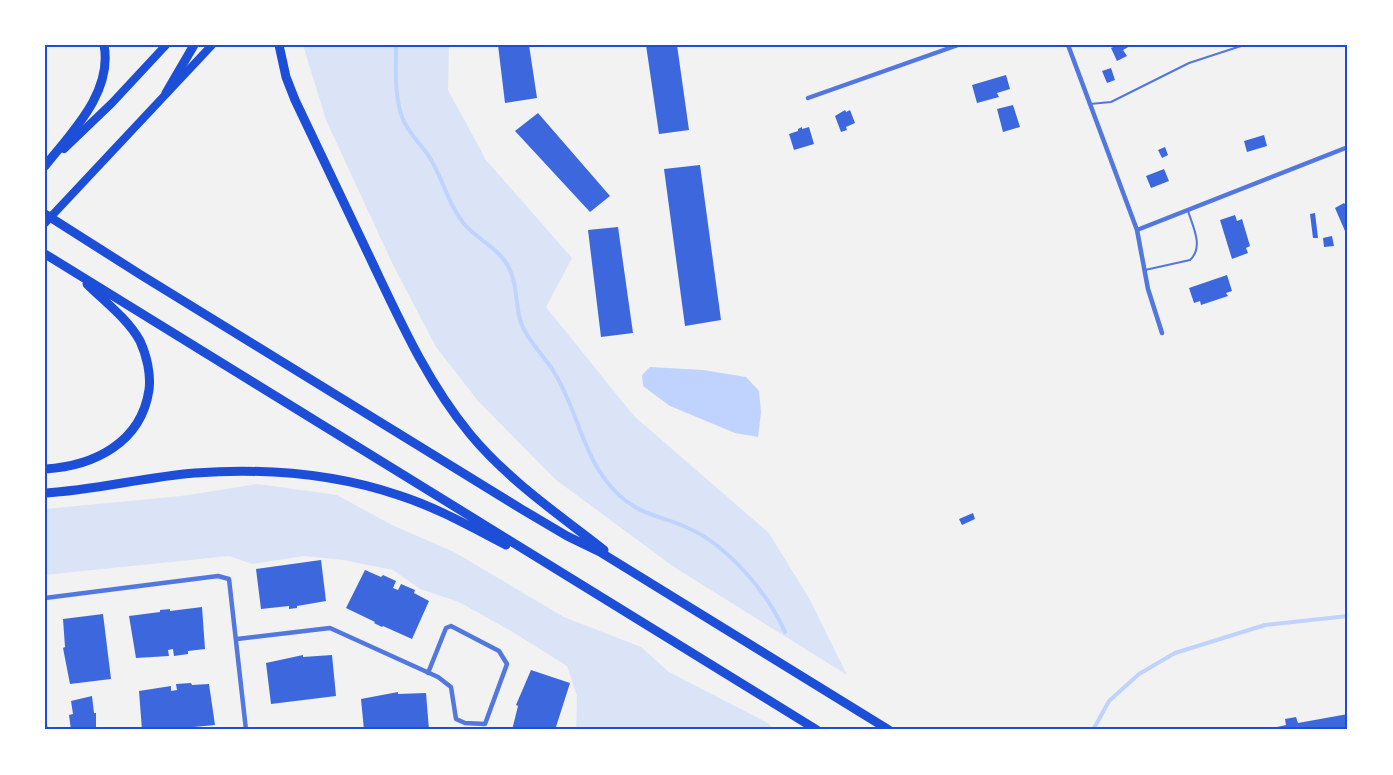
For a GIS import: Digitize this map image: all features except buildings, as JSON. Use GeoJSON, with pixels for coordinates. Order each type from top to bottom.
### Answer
{"type":"FeatureCollection","features":[{"type":"Feature","properties":{"kind":"highway"},"geometry":{"type":"LineString","coordinates":[[45,166],[78,125],[100,87],[105,63],[104,45]]}},
{"type":"Feature","properties":{"kind":"highway"},"geometry":{"type":"LineString","coordinates":[[166,93],[194,45]]}},
{"type":"Feature","properties":{"kind":"highway"},"geometry":{"type":"LineString","coordinates":[[279,45],[286,77],[295,100],[400,322],[433,381],[469,433],[490,456],[636,576]]}},
{"type":"Feature","properties":{"kind":"highway"},"geometry":{"type":"LineString","coordinates":[[45,214],[451,466],[889,730]]}},
{"type":"Feature","properties":{"kind":"highway"},"geometry":{"type":"LineString","coordinates":[[45,254],[818,730]]}},
{"type":"Feature","properties":{"kind":"highway"},"geometry":{"type":"LineString","coordinates":[[45,469],[72,465],[91,459],[116,446],[135,428],[148,397],[150,381],[141,344],[123,319],[77,274]]}},
{"type":"Feature","properties":{"kind":"highway"},"geometry":{"type":"LineString","coordinates":[[45,493],[196,473],[242,471],[306,474],[369,487],[424,504],[562,573]]}},
{"type":"Feature","properties":{"kind":"main road"},"geometry":{"type":"LineString","coordinates":[[45,166],[112,103],[166,45]]}},
{"type":"Feature","properties":{"kind":"main road"},"geometry":{"type":"LineString","coordinates":[[45,224],[212,45]]}},
{"type":"Feature","properties":{"kind":"street"},"geometry":{"type":"LineString","coordinates":[[808,98],[958,45]]}},
{"type":"Feature","properties":{"kind":"street"},"geometry":{"type":"LineString","coordinates":[[1068,45],[1137,230],[1162,333]]}},
{"type":"Feature","properties":{"kind":"street"},"geometry":{"type":"LineString","coordinates":[[1137,230],[1348,147]]}},
{"type":"Feature","properties":{"kind":"street"},"geometry":{"type":"LineString","coordinates":[[45,598],[218,576],[230,579],[246,730]]}},
{"type":"Feature","properties":{"kind":"street"},"geometry":{"type":"LineString","coordinates":[[237,639],[330,628],[428,673],[451,687],[456,719],[465,723],[485,724],[507,664],[499,651],[451,626],[446,628],[428,673]]}},
{"type":"Feature","properties":{"kind":"lane"},"geometry":{"type":"LineString","coordinates":[[1090,104],[1111,102],[1189,63],[1244,45]]}},
{"type":"Feature","properties":{"kind":"lane"},"geometry":{"type":"LineString","coordinates":[[1145,270],[1190,260],[1195,255],[1197,240],[1188,209]]}},
{"type":"Feature","properties":{"kind":"shaded area"},"geometry":{"type":"Polygon","coordinates":[[[303,45],[449,45],[448,90],[486,160],[572,258],[546,307],[634,416],[769,533],[810,600],[847,675],[674,567],[556,480],[478,401],[436,347],[393,265],[326,120],[303,45]]]}},
{"type":"Feature","properties":{"kind":"shaded area"},"geometry":{"type":"Polygon","coordinates":[[[258,484],[337,495],[392,525],[454,552],[564,617],[641,647],[669,672],[768,723],[775,730],[576,730],[577,696],[567,666],[459,602],[420,589],[393,570],[343,560],[304,556],[252,564],[229,556],[45,575],[45,509],[181,496],[258,484]]]}},
{"type":"Feature","properties":{"kind":"water"},"geometry":{"type":"Polygon","coordinates":[[[650,367],[703,370],[746,377],[759,391],[761,412],[758,437],[735,433],[670,406],[643,386],[642,375],[650,367]]]}},
{"type":"Feature","properties":{"kind":"waterway"},"geometry":{"type":"LineString","coordinates":[[396,45],[397,90],[404,123],[430,158],[460,218],[508,266],[524,330],[562,387],[597,467],[619,495],[636,508],[688,528],[703,536],[731,558],[757,586],[778,617],[785,632]]}},
{"type":"Feature","properties":{"kind":"waterway"},"geometry":{"type":"LineString","coordinates":[[1093,730],[1109,701],[1139,674],[1175,653],[1265,625],[1348,616]]}}]}
